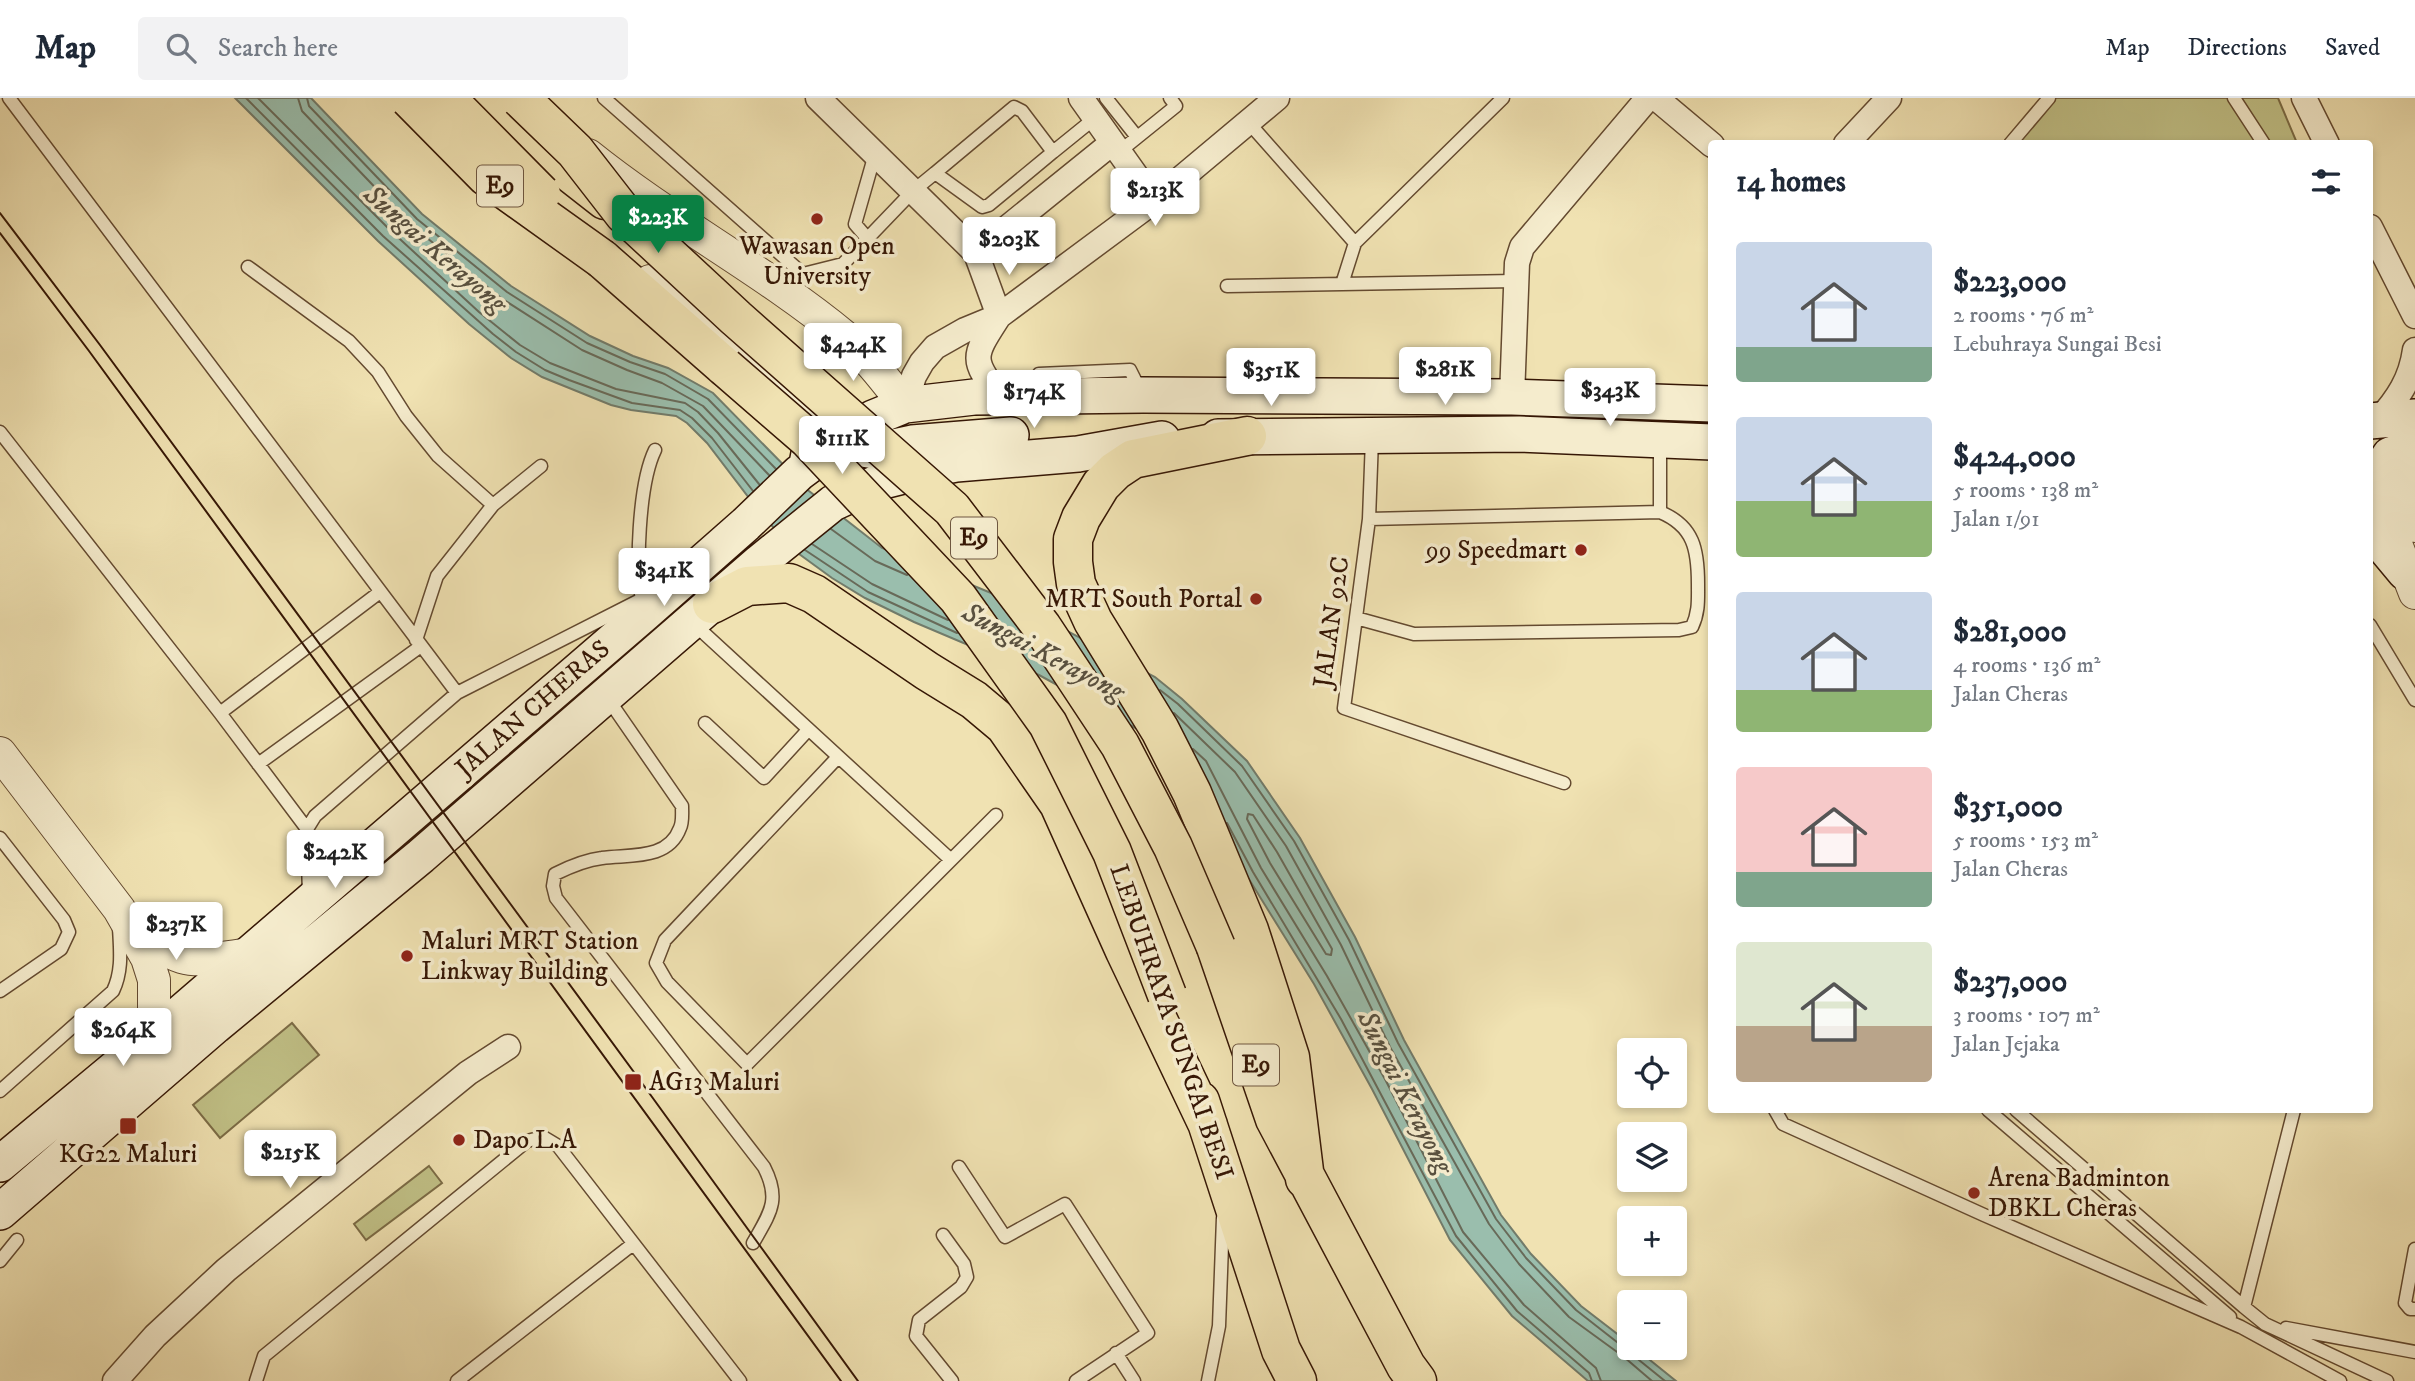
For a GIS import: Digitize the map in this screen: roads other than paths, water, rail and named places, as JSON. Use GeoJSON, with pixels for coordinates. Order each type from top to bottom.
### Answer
{"type":"FeatureCollection","features":[{"type":"Feature","properties":{"kind":"highway","name":"LEBUHRAYA SUNGAI BESI"},"geometry":{"type":"LineString","coordinates":[[409,98],[486,176],[602,259],[808,439],[958,598],[1048,724],[1112,852],[1167,995],[1281,1350],[1297,1381]]}},
{"type":"Feature","properties":{"kind":"highway","name":"E9"},"geometry":{"type":"LineString","coordinates":[[484,98],[536,146],[624,214],[736,318],[952,509],[1042,627],[1119,745],[1173,847],[1232,939],[1275,1119],[1406,1366],[1417,1381]]}},
{"type":"Feature","properties":{"kind":"highway","name":"E9"},"geometry":{"type":"LineString","coordinates":[[518,98],[575,151],[624,214]]}},
{"type":"Feature","properties":{"kind":"highway","name":"E9"},"geometry":{"type":"LineString","coordinates":[[443,110],[505,156],[602,259]]}},
{"type":"Feature","properties":{"kind":"highway"},"geometry":{"type":"LineString","coordinates":[[1232,939],[1192,793],[1160,730],[1093,621],[1076,584],[1073,539],[1090,501],[1115,471],[1133,459],[1247,436]]}},
{"type":"Feature","properties":{"kind":"highway"},"geometry":{"type":"LineString","coordinates":[[702,613],[747,586],[789,583],[814,594],[974,700],[1005,726],[1059,804],[1208,1125]]}},
{"type":"Feature","properties":{"kind":"main road","name":"JALAN CHERAS"},"geometry":{"type":"LineString","coordinates":[[0,1164],[309,902],[643,606],[687,576],[803,470],[873,418],[905,405],[942,399],[1016,396],[1511,397],[1703,407]]}},
{"type":"Feature","properties":{"kind":"main road"},"geometry":{"type":"LineString","coordinates":[[905,405],[909,458]]}},
{"type":"Feature","properties":{"kind":"main road"},"geometry":{"type":"LineString","coordinates":[[803,470],[812,438],[810,410]]}},
{"type":"Feature","properties":{"kind":"main road"},"geometry":{"type":"LineString","coordinates":[[2374,421],[2415,417]]}},
{"type":"Feature","properties":{"kind":"main road"},"geometry":{"type":"LineString","coordinates":[[843,440],[856,448],[909,458],[1078,430],[1171,437],[1519,434],[1692,440]]}},
{"type":"Feature","properties":{"kind":"main road"},"geometry":{"type":"LineString","coordinates":[[2384,474],[2390,455],[2415,447]]}},
{"type":"Feature","properties":{"kind":"main road","name":"JALAN CHERAS"},"geometry":{"type":"LineString","coordinates":[[8,1226],[245,1001],[422,856],[760,562],[833,503],[878,482],[909,458]]}},
{"type":"Feature","properties":{"kind":"main road"},"geometry":{"type":"LineString","coordinates":[[2373,534],[2410,582]]}},
{"type":"Feature","properties":{"kind":"street"},"geometry":{"type":"LineString","coordinates":[[397,98],[443,110],[720,330],[843,440]]}},
{"type":"Feature","properties":{"kind":"street"},"geometry":{"type":"LineString","coordinates":[[518,98],[597,163],[742,261],[844,337],[883,377],[905,405]]}},
{"type":"Feature","properties":{"kind":"street"},"geometry":{"type":"LineString","coordinates":[[818,98],[976,253],[999,316]]}},
{"type":"Feature","properties":{"kind":"street"},"geometry":{"type":"LineString","coordinates":[[1081,98],[1101,108],[1154,201]]}},
{"type":"Feature","properties":{"kind":"street"},"geometry":{"type":"LineString","coordinates":[[905,405],[914,376],[934,347],[999,316],[1154,201],[1277,98]]}},
{"type":"Feature","properties":{"kind":"street"},"geometry":{"type":"LineString","coordinates":[[1511,397],[1517,263],[1522,247],[1647,98]]}},
{"type":"Feature","properties":{"kind":"street"},"geometry":{"type":"LineString","coordinates":[[1656,98],[1708,142]]}},
{"type":"Feature","properties":{"kind":"street"},"geometry":{"type":"LineString","coordinates":[[1850,140],[1889,98]]}},
{"type":"Feature","properties":{"kind":"street"},"geometry":{"type":"LineString","coordinates":[[2304,98],[2325,140]]}},
{"type":"Feature","properties":{"kind":"street"},"geometry":{"type":"LineString","coordinates":[[976,253],[1123,144]]}},
{"type":"Feature","properties":{"kind":"street"},"geometry":{"type":"LineString","coordinates":[[2373,233],[2415,316]]}},
{"type":"Feature","properties":{"kind":"street"},"geometry":{"type":"LineString","coordinates":[[999,316],[979,347],[978,364],[984,377],[1016,396]]}},
{"type":"Feature","properties":{"kind":"street"},"geometry":{"type":"LineString","coordinates":[[2374,421],[2393,404],[2408,380],[2415,350]]}},
{"type":"Feature","properties":{"kind":"street"},"geometry":{"type":"LineString","coordinates":[[2384,474],[2415,526]]}},
{"type":"Feature","properties":{"kind":"street"},"geometry":{"type":"LineString","coordinates":[[2384,474],[2410,582]]}},
{"type":"Feature","properties":{"kind":"street"},"geometry":{"type":"LineString","coordinates":[[1,756],[119,909],[147,958],[154,980],[154,1036]]}},
{"type":"Feature","properties":{"kind":"street"},"geometry":{"type":"LineString","coordinates":[[119,909],[166,951],[180,958],[198,961],[245,955]]}},
{"type":"Feature","properties":{"kind":"street"},"geometry":{"type":"LineString","coordinates":[[115,1381],[155,1336],[226,1270],[458,1081],[508,1047]]}},
{"type":"Feature","properties":{"kind":"lane"},"geometry":{"type":"LineString","coordinates":[[9,98],[457,693]]}},
{"type":"Feature","properties":{"kind":"lane"},"geometry":{"type":"LineString","coordinates":[[604,98],[803,274],[843,264],[912,191],[1014,107],[1023,111],[1054,152]]}},
{"type":"Feature","properties":{"kind":"lane"},"geometry":{"type":"LineString","coordinates":[[1123,144],[1176,106],[1170,98]]}},
{"type":"Feature","properties":{"kind":"lane"},"geometry":{"type":"LineString","coordinates":[[1342,284],[1355,243],[1503,98]]}},
{"type":"Feature","properties":{"kind":"lane"},"geometry":{"type":"LineString","coordinates":[[2013,140],[2049,98]]}},
{"type":"Feature","properties":{"kind":"lane"},"geometry":{"type":"LineString","coordinates":[[2234,98],[2261,140]]}},
{"type":"Feature","properties":{"kind":"lane"},"geometry":{"type":"LineString","coordinates":[[935,173],[982,207],[989,205],[1054,152],[1101,108]]}},
{"type":"Feature","properties":{"kind":"lane"},"geometry":{"type":"LineString","coordinates":[[1249,123],[1355,243]]}},
{"type":"Feature","properties":{"kind":"lane"},"geometry":{"type":"LineString","coordinates":[[867,238],[855,224],[875,154]]}},
{"type":"Feature","properties":{"kind":"lane"},"geometry":{"type":"LineString","coordinates":[[248,267],[349,341],[379,372],[406,416],[438,456],[493,505]]}},
{"type":"Feature","properties":{"kind":"lane"},"geometry":{"type":"LineString","coordinates":[[1227,286],[1516,281]]}},
{"type":"Feature","properties":{"kind":"lane"},"geometry":{"type":"LineString","coordinates":[[0,432],[220,713],[307,829]]}},
{"type":"Feature","properties":{"kind":"lane","name":"JALAN 92C"},"geometry":{"type":"LineString","coordinates":[[1372,435],[1369,519],[1344,708],[1564,783]]}},
{"type":"Feature","properties":{"kind":"lane"},"geometry":{"type":"LineString","coordinates":[[1660,512],[1692,440]]}},
{"type":"Feature","properties":{"kind":"lane"},"geometry":{"type":"LineString","coordinates":[[309,902],[307,829],[314,816],[457,693],[643,606],[639,547],[645,480],[655,450]]}},
{"type":"Feature","properties":{"kind":"lane"},"geometry":{"type":"LineString","coordinates":[[258,764],[419,643],[437,576],[493,505],[541,466]]}},
{"type":"Feature","properties":{"kind":"lane"},"geometry":{"type":"LineString","coordinates":[[1356,618],[1414,634],[1679,630],[1692,627],[1698,613],[1698,557],[1692,537],[1672,517],[1660,512],[1369,519]]}},
{"type":"Feature","properties":{"kind":"lane"},"geometry":{"type":"LineString","coordinates":[[220,713],[380,592]]}},
{"type":"Feature","properties":{"kind":"lane"},"geometry":{"type":"LineString","coordinates":[[702,613],[808,730],[951,860]]}},
{"type":"Feature","properties":{"kind":"lane"},"geometry":{"type":"LineString","coordinates":[[2373,630],[2415,700]]}},
{"type":"Feature","properties":{"kind":"lane"},"geometry":{"type":"LineString","coordinates":[[606,696],[682,806],[681,828],[671,842],[648,855],[578,862],[555,874],[553,886],[556,898],[764,1167],[773,1186],[772,1195],[769,1214],[753,1243]]}},
{"type":"Feature","properties":{"kind":"lane"},"geometry":{"type":"LineString","coordinates":[[705,723],[764,778],[808,730]]}},
{"type":"Feature","properties":{"kind":"lane"},"geometry":{"type":"LineString","coordinates":[[838,757],[665,940],[656,963],[667,982],[747,1064],[996,815]]}},
{"type":"Feature","properties":{"kind":"lane"},"geometry":{"type":"LineString","coordinates":[[0,838],[64,920],[69,932],[61,949],[0,991]]}},
{"type":"Feature","properties":{"kind":"lane"},"geometry":{"type":"LineString","coordinates":[[0,1091],[113,991],[121,964],[119,909]]}},
{"type":"Feature","properties":{"kind":"lane"},"geometry":{"type":"LineString","coordinates":[[1777,1113],[1783,1124],[2241,1327],[2340,1381]]}},
{"type":"Feature","properties":{"kind":"lane"},"geometry":{"type":"LineString","coordinates":[[1991,1113],[2241,1327]]}},
{"type":"Feature","properties":{"kind":"lane"},"geometry":{"type":"LineString","coordinates":[[2019,1113],[2266,1324],[2387,1381]]}},
{"type":"Feature","properties":{"kind":"lane"},"geometry":{"type":"LineString","coordinates":[[2244,1307],[2293,1113]]}},
{"type":"Feature","properties":{"kind":"lane"},"geometry":{"type":"LineString","coordinates":[[256,1381],[264,1356],[527,1141],[543,1137],[558,1146],[740,1381]]}},
{"type":"Feature","properties":{"kind":"lane"},"geometry":{"type":"LineString","coordinates":[[959,1167],[1005,1237],[1065,1204],[1148,1333],[1076,1381]]}},
{"type":"Feature","properties":{"kind":"lane"},"geometry":{"type":"LineString","coordinates":[[1208,1381],[1219,1326],[1224,1178]]}},
{"type":"Feature","properties":{"kind":"lane"},"geometry":{"type":"LineString","coordinates":[[0,1261],[8,1226]]}},
{"type":"Feature","properties":{"kind":"lane"},"geometry":{"type":"LineString","coordinates":[[943,1234],[964,1265],[967,1277],[961,1287],[919,1320],[916,1336],[952,1381]]}},
{"type":"Feature","properties":{"kind":"lane"},"geometry":{"type":"LineString","coordinates":[[457,1381],[633,1244]]}},
{"type":"Feature","properties":{"kind":"lane"},"geometry":{"type":"LineString","coordinates":[[2415,1249],[2405,1303],[2415,1309]]}},
{"type":"Feature","properties":{"kind":"lane"},"geometry":{"type":"LineString","coordinates":[[2266,1324],[2415,1353]]}},
{"type":"Feature","properties":{"kind":"lane"},"geometry":{"type":"LineString","coordinates":[[1116,1353],[1134,1381]]}},
{"type":"Feature","properties":{"kind":"water","name":"Sungai Kerayong"},"geometry":{"type":"Polygon","coordinates":[[[235,98],[311,98],[422,214],[511,286],[590,336],[633,356],[668,368],[713,393],[809,491],[882,548],[1008,600],[1155,677],[1182,699],[1247,761],[1300,838],[1355,937],[1404,1040],[1501,1215],[1531,1254],[1581,1306],[1617,1334],[1617,1360],[1650,1360],[1676,1381],[1588,1381],[1512,1316],[1450,1240],[1314,984],[1247,876],[1152,737],[1039,675],[914,622],[832,578],[795,551],[762,515],[707,443],[687,423],[676,416],[611,405],[542,377],[511,358],[469,324],[378,241],[235,98]]]}},
{"type":"Feature","properties":{"kind":"tram line"},"geometry":{"type":"LineString","coordinates":[[0,213],[100,345],[858,1381]]}},
{"type":"Feature","properties":{"kind":"tram line"},"geometry":{"type":"LineString","coordinates":[[0,233],[841,1381]]}},
{"type":"Feature","properties":{"kind":"place","name":"Wawasan Open University"},"geometry":{"type":"Point","coordinates":[817,219]}},
{"type":"Feature","properties":{"kind":"place","name":"99 Speedmart"},"geometry":{"type":"Point","coordinates":[1581,550]}},
{"type":"Feature","properties":{"kind":"place","name":"MRT South Portal"},"geometry":{"type":"Point","coordinates":[1256,599]}},
{"type":"Feature","properties":{"kind":"place","name":"Maluri MRT Station Linkway Building"},"geometry":{"type":"Point","coordinates":[407,956]}},
{"type":"Feature","properties":{"kind":"place","name":"AG13 Maluri"},"geometry":{"type":"Point","coordinates":[633,1082]}},
{"type":"Feature","properties":{"kind":"place","name":"KG22 Maluri"},"geometry":{"type":"Point","coordinates":[128,1126]}},
{"type":"Feature","properties":{"kind":"place","name":"Dapo L.A"},"geometry":{"type":"Point","coordinates":[459,1140]}},
{"type":"Feature","properties":{"kind":"place","name":"Arena Badminton DBKL Cheras"},"geometry":{"type":"Point","coordinates":[1974,1193]}}]}
